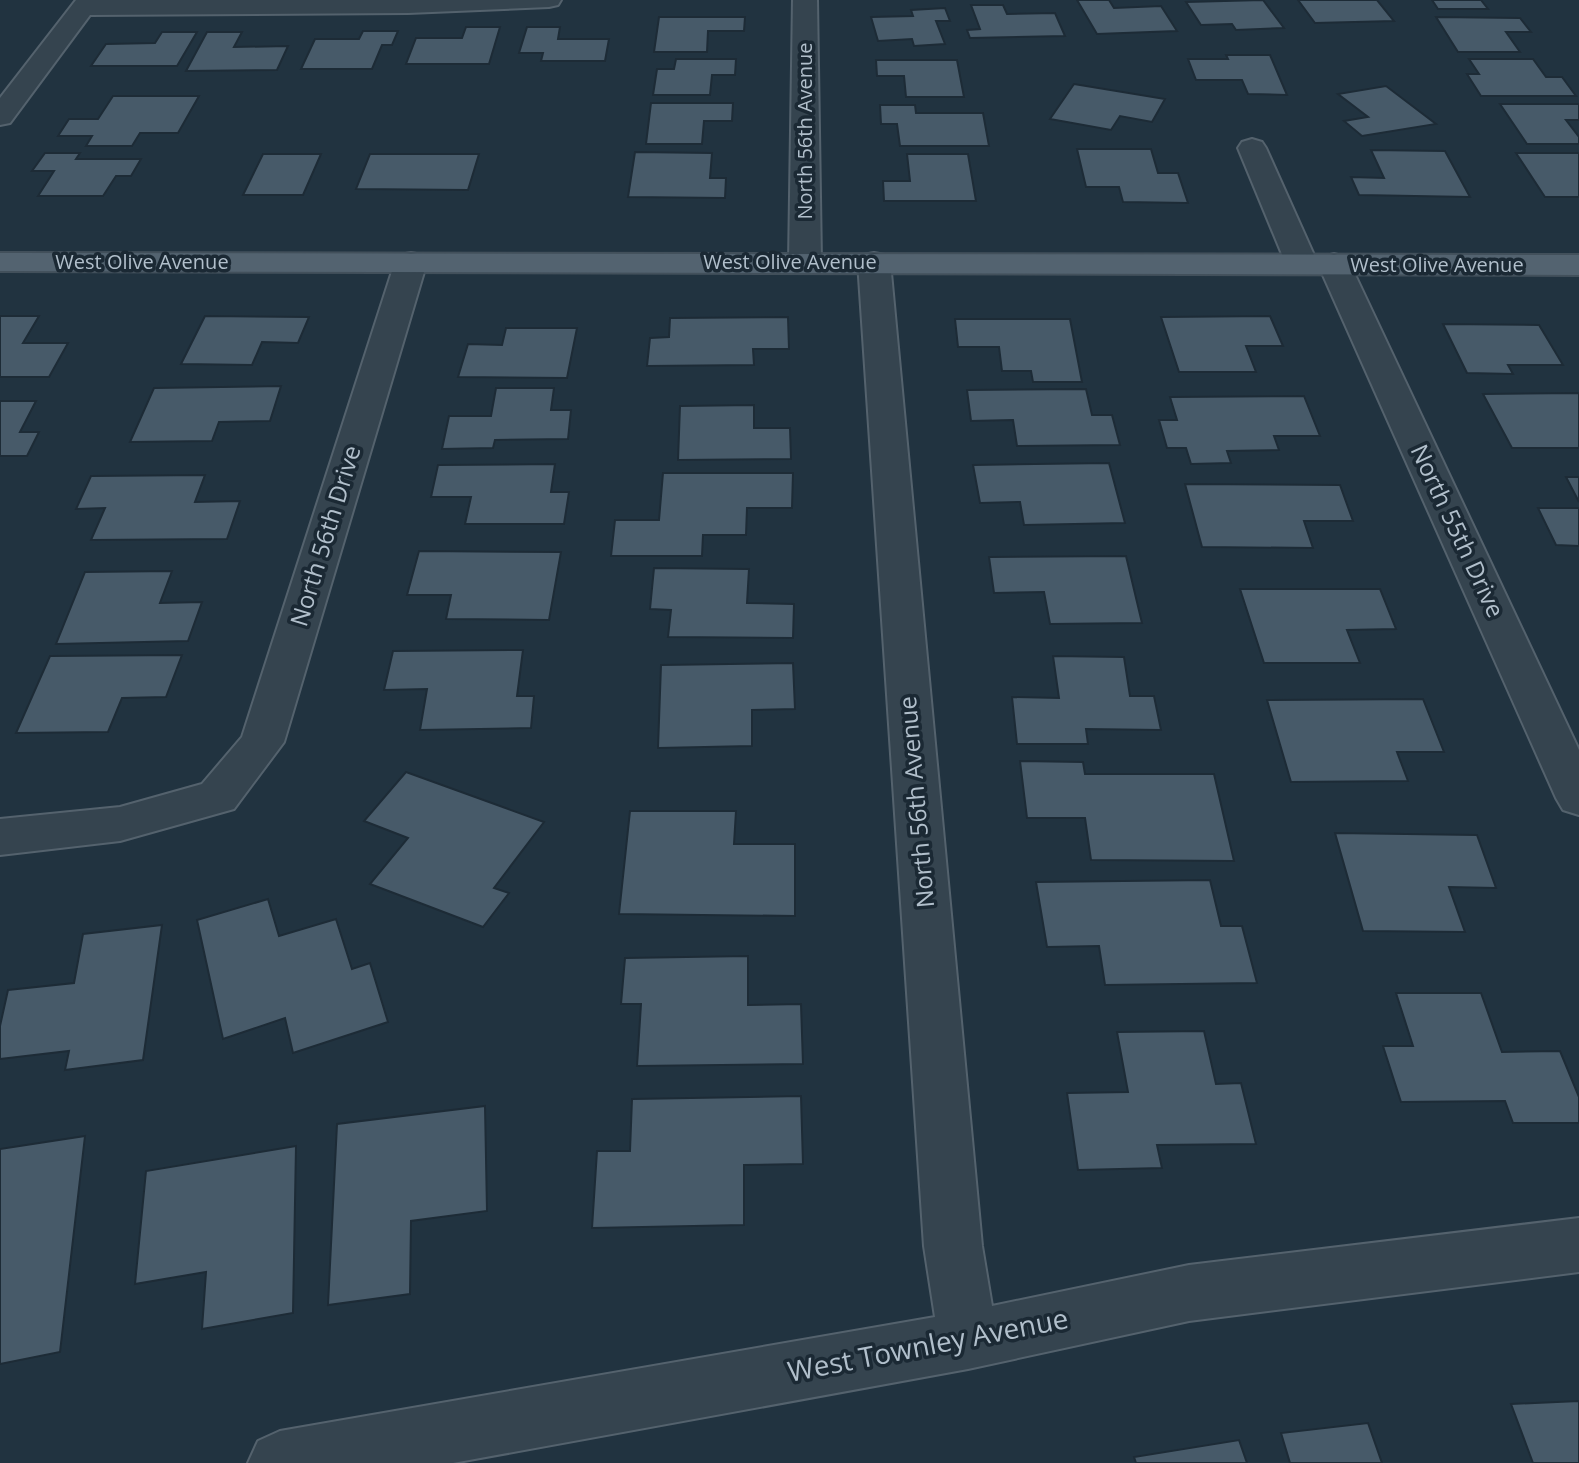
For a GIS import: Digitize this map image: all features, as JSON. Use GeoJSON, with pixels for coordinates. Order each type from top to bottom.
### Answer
{"type":"FeatureCollection","features":[{"type":"Feature","properties":{"kind":"main road","name":"West Olive Avenue"},"geometry":{"type":"LineString","coordinates":[[0,262],[1579,265]]}},
{"type":"Feature","properties":{"kind":"street"},"geometry":{"type":"LineString","coordinates":[[0,117],[86,4],[408,6],[549,0]]}},
{"type":"Feature","properties":{"kind":"street","name":"North 56th Avenue"},"geometry":{"type":"LineString","coordinates":[[805,0],[805,262]]}},
{"type":"Feature","properties":{"kind":"street","name":"North 55th Drive"},"geometry":{"type":"LineString","coordinates":[[1252,148],[1318,264],[1579,798]]}},
{"type":"Feature","properties":{"kind":"street","name":"North 56th Drive"},"geometry":{"type":"LineString","coordinates":[[0,837],[120,824],[218,797],[262,742],[411,262]]}},
{"type":"Feature","properties":{"kind":"street","name":"North 56th Avenue"},"geometry":{"type":"LineString","coordinates":[[874,262],[953,1246],[968,1340]]}},
{"type":"Feature","properties":{"kind":"street","name":"West Townley Avenue"},"geometry":{"type":"LineString","coordinates":[[280,1463],[968,1340],[1189,1293],[1579,1245]]}},
{"type":"Feature","properties":{"kind":"building"},"geometry":{"type":"Polygon","coordinates":[[[1077,0],[1109,0],[1114,8],[1161,6],[1177,31],[1097,34],[1077,0]]]}},
{"type":"Feature","properties":{"kind":"building"},"geometry":{"type":"Polygon","coordinates":[[[1263,0],[1284,28],[1236,30],[1232,24],[1201,25],[1186,2],[1263,0]]]}},
{"type":"Feature","properties":{"kind":"building"},"geometry":{"type":"Polygon","coordinates":[[[1298,0],[1377,0],[1394,21],[1315,23],[1298,0]]]}},
{"type":"Feature","properties":{"kind":"building"},"geometry":{"type":"Polygon","coordinates":[[[1432,0],[1481,0],[1488,9],[1438,9],[1432,0]]]}},
{"type":"Feature","properties":{"kind":"building"},"geometry":{"type":"Polygon","coordinates":[[[971,5],[1003,5],[1007,14],[1055,13],[1065,36],[970,38],[967,30],[980,29],[971,5]]]}},
{"type":"Feature","properties":{"kind":"building"},"geometry":{"type":"Polygon","coordinates":[[[945,8],[950,21],[936,21],[945,44],[914,46],[912,39],[878,41],[871,17],[913,16],[911,10],[945,8]]]}},
{"type":"Feature","properties":{"kind":"building"},"geometry":{"type":"Polygon","coordinates":[[[659,17],[745,17],[744,31],[708,31],[707,52],[654,52],[659,17]]]}},
{"type":"Feature","properties":{"kind":"building"},"geometry":{"type":"Polygon","coordinates":[[[1436,17],[1520,18],[1531,32],[1506,32],[1520,52],[1458,52],[1436,17]]]}},
{"type":"Feature","properties":{"kind":"building"},"geometry":{"type":"Polygon","coordinates":[[[466,27],[500,27],[489,64],[406,64],[416,38],[462,38],[466,27]]]}},
{"type":"Feature","properties":{"kind":"building"},"geometry":{"type":"Polygon","coordinates":[[[527,27],[560,27],[558,39],[609,39],[605,61],[541,61],[543,53],[519,53],[527,27]]]}},
{"type":"Feature","properties":{"kind":"building"},"geometry":{"type":"Polygon","coordinates":[[[363,31],[398,31],[392,45],[382,45],[372,69],[301,69],[315,39],[359,39],[363,31]]]}},
{"type":"Feature","properties":{"kind":"building"},"geometry":{"type":"Polygon","coordinates":[[[162,32],[197,32],[177,66],[91,66],[106,44],[155,43],[162,32]]]}},
{"type":"Feature","properties":{"kind":"building"},"geometry":{"type":"Polygon","coordinates":[[[207,32],[242,32],[234,47],[288,46],[277,70],[186,71],[207,32]]]}},
{"type":"Feature","properties":{"kind":"building"},"geometry":{"type":"Polygon","coordinates":[[[1226,55],[1270,55],[1287,95],[1248,94],[1242,80],[1196,80],[1188,59],[1228,59],[1226,55]]]}},
{"type":"Feature","properties":{"kind":"building"},"geometry":{"type":"Polygon","coordinates":[[[676,59],[736,59],[735,75],[712,75],[710,95],[653,95],[657,69],[674,69],[676,59]]]}},
{"type":"Feature","properties":{"kind":"building"},"geometry":{"type":"Polygon","coordinates":[[[1469,59],[1533,59],[1546,77],[1562,77],[1576,96],[1481,96],[1467,74],[1479,74],[1469,59]]]}},
{"type":"Feature","properties":{"kind":"building"},"geometry":{"type":"Polygon","coordinates":[[[876,60],[957,60],[964,97],[906,97],[904,76],[877,76],[876,60]]]}},
{"type":"Feature","properties":{"kind":"building"},"geometry":{"type":"Polygon","coordinates":[[[1074,84],[1165,99],[1152,122],[1120,116],[1111,130],[1050,119],[1074,84]]]}},
{"type":"Feature","properties":{"kind":"building"},"geometry":{"type":"Polygon","coordinates":[[[1386,86],[1436,124],[1362,136],[1344,121],[1368,117],[1338,94],[1386,86]]]}},
{"type":"Feature","properties":{"kind":"building"},"geometry":{"type":"Polygon","coordinates":[[[113,96],[199,96],[178,133],[140,133],[132,146],[86,146],[92,136],[58,136],[69,119],[98,119],[113,96]]]}},
{"type":"Feature","properties":{"kind":"building"},"geometry":{"type":"Polygon","coordinates":[[[651,103],[733,103],[732,121],[704,121],[702,144],[646,144],[651,103]]]}},
{"type":"Feature","properties":{"kind":"building"},"geometry":{"type":"Polygon","coordinates":[[[1500,104],[1579,104],[1579,120],[1566,120],[1579,137],[1579,144],[1527,144],[1500,104]]]}},
{"type":"Feature","properties":{"kind":"building"},"geometry":{"type":"Polygon","coordinates":[[[880,105],[915,105],[916,113],[983,113],[989,146],[900,146],[897,124],[881,124],[880,105]]]}},
{"type":"Feature","properties":{"kind":"building"},"geometry":{"type":"Polygon","coordinates":[[[1077,149],[1151,149],[1158,173],[1178,173],[1188,203],[1123,202],[1119,187],[1086,187],[1077,149]]]}},
{"type":"Feature","properties":{"kind":"building"},"geometry":{"type":"Polygon","coordinates":[[[1371,150],[1445,151],[1470,197],[1359,195],[1351,177],[1384,178],[1371,150]]]}},
{"type":"Feature","properties":{"kind":"building"},"geometry":{"type":"Polygon","coordinates":[[[635,152],[712,153],[710,178],[726,178],[725,198],[628,197],[635,152]]]}},
{"type":"Feature","properties":{"kind":"building"},"geometry":{"type":"Polygon","coordinates":[[[45,153],[80,153],[76,159],[141,159],[131,176],[116,176],[103,196],[38,196],[54,171],[32,171],[45,153]]]}},
{"type":"Feature","properties":{"kind":"building"},"geometry":{"type":"Polygon","coordinates":[[[1516,153],[1579,153],[1579,197],[1545,197],[1516,153]]]}},
{"type":"Feature","properties":{"kind":"building"},"geometry":{"type":"Polygon","coordinates":[[[263,154],[321,154],[303,195],[243,195],[263,154]]]}},
{"type":"Feature","properties":{"kind":"building"},"geometry":{"type":"Polygon","coordinates":[[[370,154],[479,154],[468,190],[356,189],[370,154]]]}},
{"type":"Feature","properties":{"kind":"building"},"geometry":{"type":"Polygon","coordinates":[[[907,154],[968,154],[976,201],[884,201],[883,181],[910,181],[907,154]]]}},
{"type":"Feature","properties":{"kind":"building"},"geometry":{"type":"Polygon","coordinates":[[[0,316],[39,316],[23,343],[68,343],[49,377],[0,377],[0,316]]]}},
{"type":"Feature","properties":{"kind":"building"},"geometry":{"type":"Polygon","coordinates":[[[205,316],[309,317],[298,343],[262,342],[252,365],[181,364],[205,316]]]}},
{"type":"Feature","properties":{"kind":"building"},"geometry":{"type":"Polygon","coordinates":[[[1270,316],[1283,346],[1246,346],[1256,372],[1179,372],[1161,317],[1270,316]]]}},
{"type":"Feature","properties":{"kind":"building"},"geometry":{"type":"Polygon","coordinates":[[[788,317],[789,349],[753,349],[754,365],[647,366],[650,338],[669,337],[670,318],[788,317]]]}},
{"type":"Feature","properties":{"kind":"building"},"geometry":{"type":"Polygon","coordinates":[[[955,319],[1070,319],[1082,382],[1033,382],[1031,371],[1002,371],[999,347],[958,347],[955,319]]]}},
{"type":"Feature","properties":{"kind":"building"},"geometry":{"type":"Polygon","coordinates":[[[1443,324],[1539,325],[1563,365],[1508,365],[1513,374],[1467,373],[1443,324]]]}},
{"type":"Feature","properties":{"kind":"building"},"geometry":{"type":"Polygon","coordinates":[[[506,328],[577,328],[567,378],[458,377],[468,344],[502,345],[506,328]]]}},
{"type":"Feature","properties":{"kind":"building"},"geometry":{"type":"Polygon","coordinates":[[[281,386],[270,421],[219,422],[212,441],[130,442],[154,388],[281,386]]]}},
{"type":"Feature","properties":{"kind":"building"},"geometry":{"type":"Polygon","coordinates":[[[496,388],[554,388],[551,410],[571,410],[568,439],[495,440],[493,448],[442,449],[449,416],[491,416],[496,388]]]}},
{"type":"Feature","properties":{"kind":"building"},"geometry":{"type":"Polygon","coordinates":[[[1086,389],[1092,415],[1112,415],[1120,445],[1017,446],[1013,420],[971,421],[967,390],[1086,389]]]}},
{"type":"Feature","properties":{"kind":"building"},"geometry":{"type":"Polygon","coordinates":[[[1579,393],[1579,448],[1512,448],[1483,394],[1579,393]]]}},
{"type":"Feature","properties":{"kind":"building"},"geometry":{"type":"Polygon","coordinates":[[[1304,396],[1320,436],[1274,436],[1279,450],[1227,451],[1231,463],[1191,464],[1186,448],[1167,448],[1159,420],[1177,420],[1170,397],[1304,396]]]}},
{"type":"Feature","properties":{"kind":"building"},"geometry":{"type":"Polygon","coordinates":[[[0,401],[36,401],[20,432],[39,432],[27,456],[0,456],[0,401]]]}},
{"type":"Feature","properties":{"kind":"building"},"geometry":{"type":"Polygon","coordinates":[[[754,405],[754,428],[790,428],[791,459],[678,460],[680,406],[754,405]]]}},
{"type":"Feature","properties":{"kind":"building"},"geometry":{"type":"Polygon","coordinates":[[[1109,463],[1125,523],[1024,525],[1020,502],[980,503],[973,465],[1109,463]]]}},
{"type":"Feature","properties":{"kind":"building"},"geometry":{"type":"Polygon","coordinates":[[[555,464],[551,492],[569,492],[564,524],[465,524],[471,497],[431,497],[438,465],[555,464]]]}},
{"type":"Feature","properties":{"kind":"building"},"geometry":{"type":"Polygon","coordinates":[[[663,473],[793,473],[792,508],[747,508],[746,535],[703,535],[702,556],[611,556],[615,520],[659,520],[663,473]]]}},
{"type":"Feature","properties":{"kind":"building"},"geometry":{"type":"Polygon","coordinates":[[[205,475],[195,502],[240,501],[227,539],[91,540],[105,508],[76,509],[91,476],[205,475]]]}},
{"type":"Feature","properties":{"kind":"building"},"geometry":{"type":"Polygon","coordinates":[[[1566,477],[1579,477],[1579,502],[1566,477]]]}},
{"type":"Feature","properties":{"kind":"building"},"geometry":{"type":"Polygon","coordinates":[[[1185,484],[1340,485],[1353,521],[1304,521],[1313,548],[1202,547],[1185,484]]]}},
{"type":"Feature","properties":{"kind":"building"},"geometry":{"type":"Polygon","coordinates":[[[1538,508],[1579,508],[1579,546],[1556,545],[1538,508]]]}},
{"type":"Feature","properties":{"kind":"building"},"geometry":{"type":"Polygon","coordinates":[[[419,551],[561,552],[549,620],[446,619],[451,595],[407,595],[419,551]]]}},
{"type":"Feature","properties":{"kind":"building"},"geometry":{"type":"Polygon","coordinates":[[[1126,556],[1142,623],[1050,624],[1044,592],[994,593],[989,557],[1126,556]]]}},
{"type":"Feature","properties":{"kind":"building"},"geometry":{"type":"Polygon","coordinates":[[[654,568],[749,569],[747,603],[794,604],[793,638],[668,637],[671,610],[650,609],[654,568]]]}},
{"type":"Feature","properties":{"kind":"building"},"geometry":{"type":"Polygon","coordinates":[[[172,571],[160,603],[202,602],[188,641],[56,644],[85,572],[172,571]]]}},
{"type":"Feature","properties":{"kind":"building"},"geometry":{"type":"Polygon","coordinates":[[[1240,589],[1380,589],[1396,629],[1347,630],[1360,663],[1264,663],[1240,589]]]}},
{"type":"Feature","properties":{"kind":"building"},"geometry":{"type":"Polygon","coordinates":[[[523,650],[517,696],[534,696],[531,728],[420,730],[427,689],[384,690],[393,651],[523,650]]]}},
{"type":"Feature","properties":{"kind":"building"},"geometry":{"type":"Polygon","coordinates":[[[182,655],[166,697],[122,698],[108,732],[16,733],[50,656],[182,655]]]}},
{"type":"Feature","properties":{"kind":"building"},"geometry":{"type":"Polygon","coordinates":[[[1053,656],[1124,657],[1130,696],[1154,696],[1161,730],[1086,729],[1088,744],[1017,744],[1012,697],[1059,698],[1053,656]]]}},
{"type":"Feature","properties":{"kind":"building"},"geometry":{"type":"Polygon","coordinates":[[[793,663],[795,709],[752,710],[752,746],[658,748],[661,665],[793,663]]]}},
{"type":"Feature","properties":{"kind":"building"},"geometry":{"type":"Polygon","coordinates":[[[1423,699],[1444,752],[1397,752],[1408,781],[1291,782],[1267,700],[1423,699]]]}},
{"type":"Feature","properties":{"kind":"building"},"geometry":{"type":"Polygon","coordinates":[[[1020,761],[1083,762],[1085,774],[1214,774],[1234,861],[1091,860],[1085,818],[1027,818],[1020,761]]]}},
{"type":"Feature","properties":{"kind":"building"},"geometry":{"type":"Polygon","coordinates":[[[406,772],[544,822],[494,888],[509,893],[483,927],[370,884],[408,838],[364,821],[406,772]]]}},
{"type":"Feature","properties":{"kind":"building"},"geometry":{"type":"Polygon","coordinates":[[[630,811],[736,811],[734,844],[795,844],[795,916],[619,914],[630,811]]]}},
{"type":"Feature","properties":{"kind":"building"},"geometry":{"type":"Polygon","coordinates":[[[1335,833],[1477,835],[1496,888],[1449,887],[1465,932],[1363,931],[1335,833]]]}},
{"type":"Feature","properties":{"kind":"building"},"geometry":{"type":"Polygon","coordinates":[[[1210,880],[1221,926],[1242,926],[1257,983],[1105,985],[1099,946],[1047,947],[1036,882],[1210,880]]]}},
{"type":"Feature","properties":{"kind":"building"},"geometry":{"type":"Polygon","coordinates":[[[268,899],[279,936],[336,919],[352,969],[370,963],[388,1022],[293,1053],[285,1018],[223,1039],[197,920],[268,899]]]}},
{"type":"Feature","properties":{"kind":"building"},"geometry":{"type":"Polygon","coordinates":[[[162,925],[143,1060],[65,1070],[69,1051],[0,1059],[0,1026],[8,990],[74,983],[83,934],[162,925]]]}},
{"type":"Feature","properties":{"kind":"building"},"geometry":{"type":"Polygon","coordinates":[[[748,956],[748,1005],[801,1004],[803,1064],[637,1066],[641,1004],[621,1004],[625,958],[748,956]]]}},
{"type":"Feature","properties":{"kind":"building"},"geometry":{"type":"Polygon","coordinates":[[[1396,993],[1481,993],[1502,1052],[1560,1051],[1579,1097],[1579,1123],[1513,1123],[1505,1101],[1401,1102],[1383,1046],[1413,1046],[1396,993]]]}},
{"type":"Feature","properties":{"kind":"building"},"geometry":{"type":"Polygon","coordinates":[[[1204,1031],[1216,1084],[1241,1083],[1256,1144],[1157,1145],[1162,1168],[1078,1170],[1067,1093],[1128,1092],[1117,1032],[1204,1031]]]}},
{"type":"Feature","properties":{"kind":"building"},"geometry":{"type":"Polygon","coordinates":[[[801,1096],[803,1164],[744,1165],[744,1225],[592,1228],[597,1151],[630,1151],[632,1099],[801,1096]]]}},
{"type":"Feature","properties":{"kind":"building"},"geometry":{"type":"Polygon","coordinates":[[[485,1106],[487,1211],[411,1221],[410,1294],[328,1305],[337,1124],[485,1106]]]}},
{"type":"Feature","properties":{"kind":"building"},"geometry":{"type":"Polygon","coordinates":[[[85,1136],[60,1352],[0,1364],[0,1149],[85,1136]]]}},
{"type":"Feature","properties":{"kind":"building"},"geometry":{"type":"Polygon","coordinates":[[[296,1146],[293,1313],[202,1329],[206,1272],[135,1284],[146,1171],[296,1146]]]}},
{"type":"Feature","properties":{"kind":"building"},"geometry":{"type":"Polygon","coordinates":[[[1579,1401],[1579,1463],[1533,1463],[1511,1404],[1579,1401]]]}},
{"type":"Feature","properties":{"kind":"building"},"geometry":{"type":"Polygon","coordinates":[[[1368,1423],[1382,1463],[1290,1463],[1281,1433],[1368,1423]]]}},
{"type":"Feature","properties":{"kind":"building"},"geometry":{"type":"Polygon","coordinates":[[[1239,1440],[1247,1463],[1136,1463],[1134,1457],[1239,1440]]]}}]}
